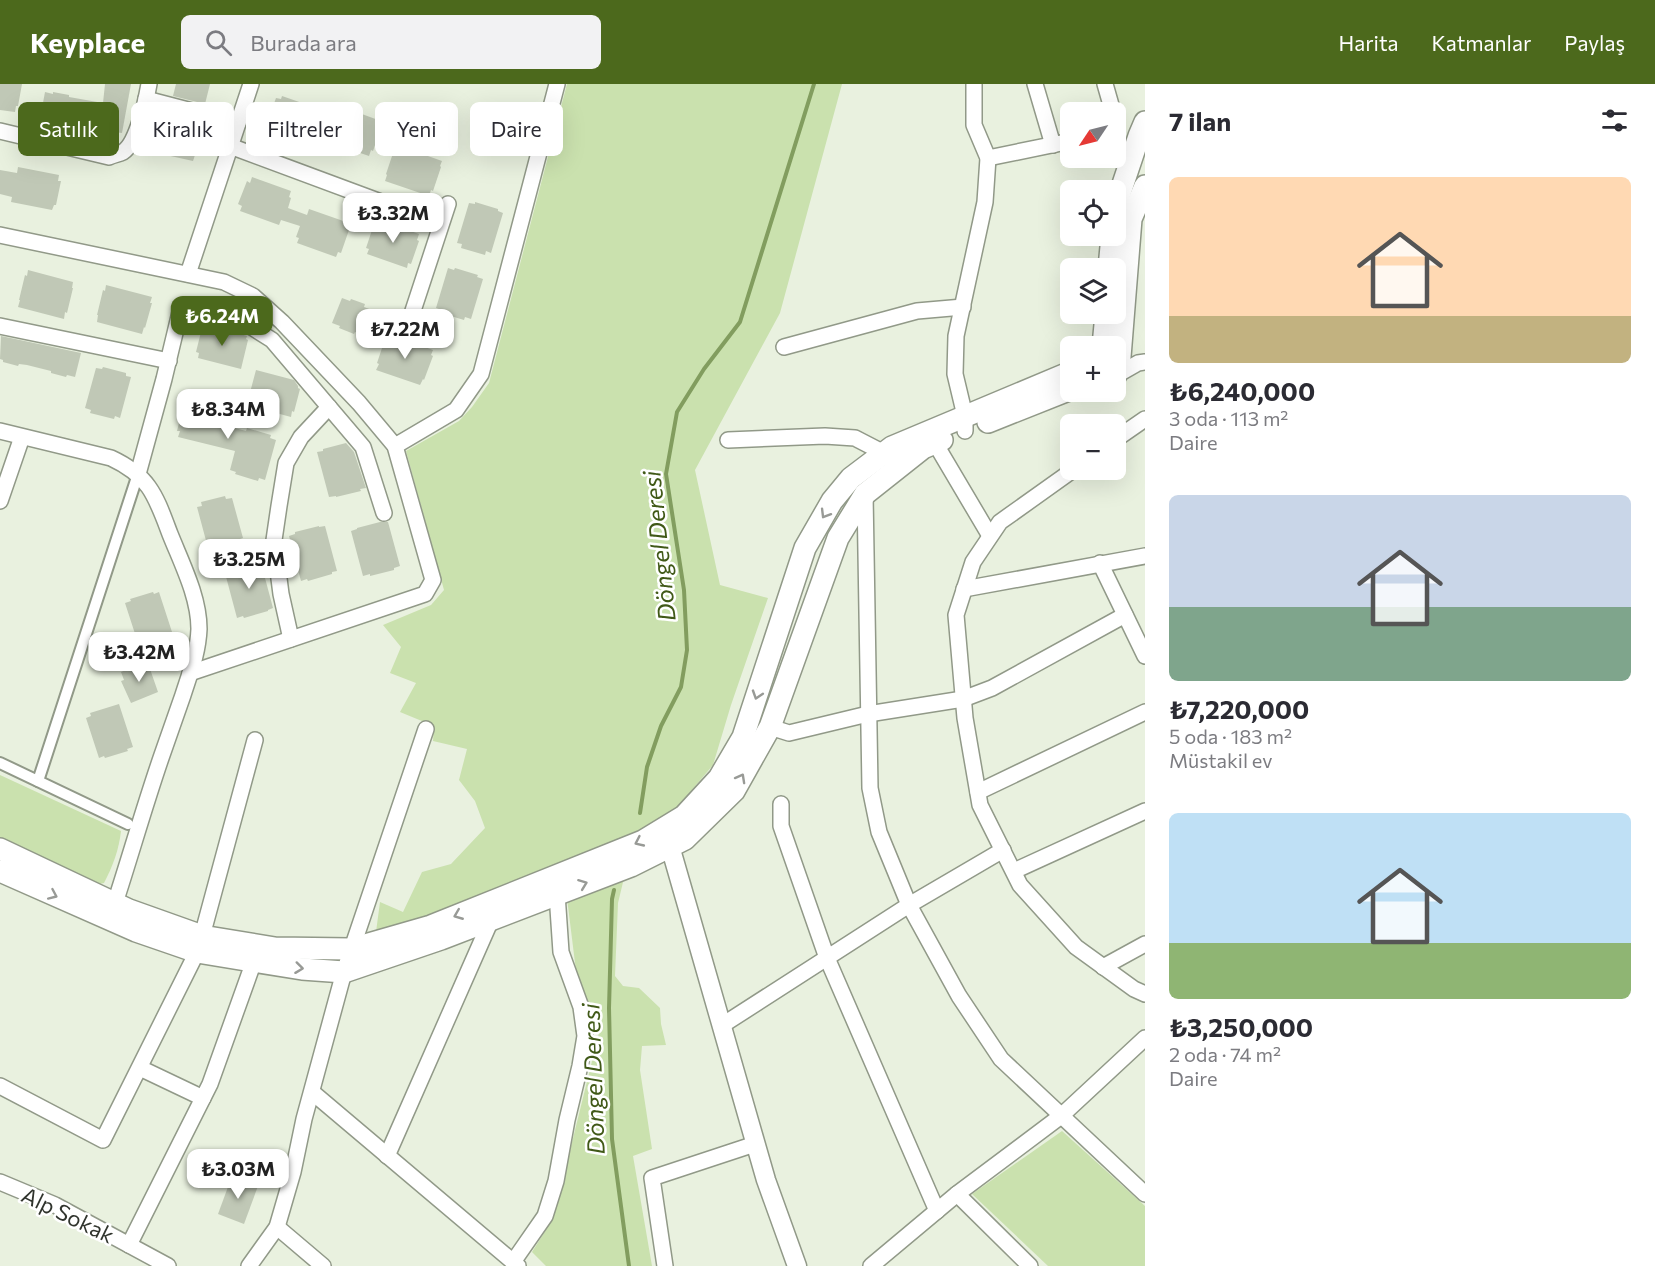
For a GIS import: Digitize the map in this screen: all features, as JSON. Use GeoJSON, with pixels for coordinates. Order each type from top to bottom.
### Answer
{"type":"FeatureCollection","features":[{"type":"Feature","properties":{"kind":"main road"},"geometry":{"type":"LineString","coordinates":[[1124,180],[1145,122]]}},
{"type":"Feature","properties":{"kind":"main road"},"geometry":{"type":"LineString","coordinates":[[1124,336],[1131,219],[1145,186]]}},
{"type":"Feature","properties":{"kind":"main road"},"geometry":{"type":"LineString","coordinates":[[200,944],[351,949],[431,926],[643,841],[668,837],[685,839],[734,791],[770,727],[838,538],[865,494],[923,448],[935,443],[965,423],[1060,377]]}},
{"type":"Feature","properties":{"kind":"main road"},"geometry":{"type":"LineString","coordinates":[[0,871],[111,911],[129,909],[200,944],[254,961],[302,969],[344,972],[441,939],[621,870],[668,837],[719,778],[743,737],[805,548],[832,501],[851,478],[892,447],[1060,393]]}},
{"type":"Feature","properties":{"kind":"main road"},"geometry":{"type":"LineString","coordinates":[[0,849],[111,911]]}},
{"type":"Feature","properties":{"kind":"street"},"geometry":{"type":"LineString","coordinates":[[234,134],[251,84]]}},
{"type":"Feature","properties":{"kind":"street"},"geometry":{"type":"LineString","coordinates":[[395,446],[456,410],[481,374],[557,84]]}},
{"type":"Feature","properties":{"kind":"street"},"geometry":{"type":"LineString","coordinates":[[965,423],[955,374],[956,336],[986,202],[988,158],[974,125],[974,84]]}},
{"type":"Feature","properties":{"kind":"street"},"geometry":{"type":"LineString","coordinates":[[1035,84],[1053,145]]}},
{"type":"Feature","properties":{"kind":"street"},"geometry":{"type":"LineString","coordinates":[[1105,84],[1110,102]]}},
{"type":"Feature","properties":{"kind":"street"},"geometry":{"type":"LineString","coordinates":[[0,131],[108,157],[123,152],[132,142],[148,92],[238,123]]}},
{"type":"Feature","properties":{"kind":"street"},"geometry":{"type":"LineString","coordinates":[[988,158],[1060,143]]}},
{"type":"Feature","properties":{"kind":"street"},"geometry":{"type":"LineString","coordinates":[[234,147],[440,224]]}},
{"type":"Feature","properties":{"kind":"street"},"geometry":{"type":"LineString","coordinates":[[188,273],[227,156]]}},
{"type":"Feature","properties":{"kind":"street"},"geometry":{"type":"LineString","coordinates":[[407,329],[448,204]]}},
{"type":"Feature","properties":{"kind":"street"},"geometry":{"type":"LineString","coordinates":[[0,234],[188,273],[224,282],[253,296],[282,322],[352,395],[395,446],[433,580],[425,594],[190,673]]}},
{"type":"Feature","properties":{"kind":"street"},"geometry":{"type":"LineString","coordinates":[[784,347],[917,311],[963,307]]}},
{"type":"Feature","properties":{"kind":"street"},"geometry":{"type":"LineString","coordinates":[[38,781],[138,474],[181,308],[250,326],[272,340],[363,447],[384,513]]}},
{"type":"Feature","properties":{"kind":"street"},"geometry":{"type":"LineString","coordinates":[[0,326],[168,361]]}},
{"type":"Feature","properties":{"kind":"street"},"geometry":{"type":"LineString","coordinates":[[291,639],[281,594],[274,540],[277,517],[286,463],[301,437],[329,407]]}},
{"type":"Feature","properties":{"kind":"street"},"geometry":{"type":"LineString","coordinates":[[1126,433],[1145,419]]}},
{"type":"Feature","properties":{"kind":"street"},"geometry":{"type":"LineString","coordinates":[[0,431],[111,458],[138,474],[149,485],[158,503],[193,594],[199,627],[198,651],[111,911]]}},
{"type":"Feature","properties":{"kind":"street"},"geometry":{"type":"LineString","coordinates":[[728,440],[825,436],[855,438],[884,453]]}},
{"type":"Feature","properties":{"kind":"street"},"geometry":{"type":"LineString","coordinates":[[0,501],[22,437]]}},
{"type":"Feature","properties":{"kind":"street"},"geometry":{"type":"LineString","coordinates":[[935,443],[990,536]]}},
{"type":"Feature","properties":{"kind":"street"},"geometry":{"type":"LineString","coordinates":[[851,478],[865,494],[870,788],[879,832],[909,905],[959,996],[1001,1059],[1145,1194]]}},
{"type":"Feature","properties":{"kind":"street"},"geometry":{"type":"LineString","coordinates":[[1060,479],[1000,522],[973,562],[956,615],[965,718],[981,805],[1020,885],[1076,947],[1134,990],[1145,994]]}},
{"type":"Feature","properties":{"kind":"street"},"geometry":{"type":"LineString","coordinates":[[964,588],[1145,556]]}},
{"type":"Feature","properties":{"kind":"street"},"geometry":{"type":"LineString","coordinates":[[1100,563],[1145,656]]}},
{"type":"Feature","properties":{"kind":"street"},"geometry":{"type":"LineString","coordinates":[[770,727],[789,733],[868,714],[963,699],[992,688],[1125,615]]}},
{"type":"Feature","properties":{"kind":"street"},"geometry":{"type":"LineString","coordinates":[[978,792],[1145,712]]}},
{"type":"Feature","properties":{"kind":"street"},"geometry":{"type":"LineString","coordinates":[[249,1266],[277,1227],[344,972],[426,729]]}},
{"type":"Feature","properties":{"kind":"street"},"geometry":{"type":"LineString","coordinates":[[0,1086],[103,1140],[200,944],[255,740]]}},
{"type":"Feature","properties":{"kind":"street"},"geometry":{"type":"LineString","coordinates":[[0,763],[128,824]]}},
{"type":"Feature","properties":{"kind":"street"},"geometry":{"type":"LineString","coordinates":[[781,804],[781,826],[827,958],[938,1211]]}},
{"type":"Feature","properties":{"kind":"street"},"geometry":{"type":"LineString","coordinates":[[1014,871],[1145,811]]}},
{"type":"Feature","properties":{"kind":"street"},"geometry":{"type":"LineString","coordinates":[[668,837],[755,1144],[796,1266]]}},
{"type":"Feature","properties":{"kind":"street"},"geometry":{"type":"LineString","coordinates":[[721,1026],[909,905],[1003,850]]}},
{"type":"Feature","properties":{"kind":"street"},"geometry":{"type":"LineString","coordinates":[[312,1092],[506,1262],[545,1215],[556,1181],[585,1036],[581,1007],[561,952],[557,894]]}},
{"type":"Feature","properties":{"kind":"street"},"geometry":{"type":"LineString","coordinates":[[387,1156],[491,920]]}},
{"type":"Feature","properties":{"kind":"street"},"geometry":{"type":"LineString","coordinates":[[1103,967],[1145,944]]}},
{"type":"Feature","properties":{"kind":"street"},"geometry":{"type":"LineString","coordinates":[[129,1245],[210,1084],[254,961]]}},
{"type":"Feature","properties":{"kind":"street"},"geometry":{"type":"LineString","coordinates":[[871,1266],[957,1194],[1061,1116],[1145,1038]]}},
{"type":"Feature","properties":{"kind":"street"},"geometry":{"type":"LineString","coordinates":[[140,1068],[203,1098]]}},
{"type":"Feature","properties":{"kind":"street"},"geometry":{"type":"LineString","coordinates":[[665,1266],[652,1179],[755,1144]]}},
{"type":"Feature","properties":{"kind":"street","name":"Alp Sokak"},"geometry":{"type":"LineString","coordinates":[[0,1182],[55,1205],[168,1266]]}},
{"type":"Feature","properties":{"kind":"street"},"geometry":{"type":"LineString","coordinates":[[957,1194],[1030,1266]]}},
{"type":"Feature","properties":{"kind":"street"},"geometry":{"type":"LineString","coordinates":[[277,1227],[323,1266]]}},
{"type":"Feature","properties":{"kind":"green space"},"geometry":{"type":"Polygon","coordinates":[[[567,84],[842,84],[780,313],[695,470],[720,585],[768,598],[713,765],[675,810],[618,842],[433,919],[376,932],[380,902],[403,912],[422,872],[451,864],[485,828],[475,801],[459,780],[467,749],[433,741],[434,726],[400,712],[416,683],[390,673],[401,647],[383,625],[431,605],[444,590],[406,451],[459,421],[489,383],[548,156],[563,156],[562,102],[567,84]]]}},
{"type":"Feature","properties":{"kind":"green space"},"geometry":{"type":"Polygon","coordinates":[[[0,775],[121,831],[115,857],[104,883],[99,884],[0,839],[0,775]]]}},
{"type":"Feature","properties":{"kind":"green space"},"geometry":{"type":"Polygon","coordinates":[[[624,878],[618,903],[615,976],[623,986],[639,988],[660,1008],[666,1045],[642,1046],[640,1070],[652,1149],[633,1156],[652,1266],[546,1266],[532,1252],[549,1225],[557,1203],[599,1033],[576,971],[567,898],[624,878]]]}},
{"type":"Feature","properties":{"kind":"green space"},"geometry":{"type":"Polygon","coordinates":[[[1062,1131],[1145,1206],[1145,1266],[1048,1266],[972,1194],[1062,1131]]]}},
{"type":"Feature","properties":{"kind":"building"},"geometry":{"type":"Polygon","coordinates":[[[0,84],[22,84],[15,112],[0,110],[0,84]]]}},
{"type":"Feature","properties":{"kind":"building"},"geometry":{"type":"Polygon","coordinates":[[[105,84],[131,84],[122,133],[119,133],[119,102],[103,102],[105,84]]]}},
{"type":"Feature","properties":{"kind":"building"},"geometry":{"type":"Polygon","coordinates":[[[176,84],[210,84],[206,102],[173,96],[176,84]]]}},
{"type":"Feature","properties":{"kind":"building"},"geometry":{"type":"Polygon","coordinates":[[[45,92],[69,95],[69,97],[97,102],[43,102],[45,92]]]}},
{"type":"Feature","properties":{"kind":"building"},"geometry":{"type":"Polygon","coordinates":[[[282,96],[299,102],[275,102],[276,98],[281,99],[282,96]]]}},
{"type":"Feature","properties":{"kind":"building"},"geometry":{"type":"Polygon","coordinates":[[[363,114],[375,119],[375,145],[369,156],[363,154],[363,114]]]}},
{"type":"Feature","properties":{"kind":"building"},"geometry":{"type":"Polygon","coordinates":[[[170,156],[195,156],[193,161],[170,156]]]}},
{"type":"Feature","properties":{"kind":"building"},"geometry":{"type":"Polygon","coordinates":[[[392,156],[428,156],[442,161],[433,191],[431,190],[429,196],[385,181],[392,156]]]}},
{"type":"Feature","properties":{"kind":"building"},"geometry":{"type":"Polygon","coordinates":[[[18,167],[59,175],[58,181],[61,181],[56,205],[52,210],[11,202],[12,197],[0,194],[0,170],[17,173],[18,167]]]}},
{"type":"Feature","properties":{"kind":"building"},"geometry":{"type":"Polygon","coordinates":[[[252,177],[291,191],[288,208],[307,215],[309,209],[349,223],[347,229],[349,230],[341,253],[338,252],[336,257],[297,243],[299,238],[296,237],[300,226],[281,220],[279,225],[240,211],[242,206],[238,204],[247,181],[250,183],[252,177]]]}},
{"type":"Feature","properties":{"kind":"building"},"geometry":{"type":"Polygon","coordinates":[[[475,202],[498,209],[503,213],[491,253],[486,251],[485,255],[461,248],[462,244],[457,243],[469,203],[475,204],[475,202]]]}},
{"type":"Feature","properties":{"kind":"building"},"geometry":{"type":"Polygon","coordinates":[[[379,220],[419,234],[417,240],[419,241],[411,264],[408,263],[407,268],[367,254],[369,249],[366,248],[374,224],[377,226],[379,220]]]}},
{"type":"Feature","properties":{"kind":"building"},"geometry":{"type":"Polygon","coordinates":[[[448,268],[478,275],[477,277],[483,279],[471,319],[465,317],[464,320],[441,313],[442,310],[436,308],[448,268]]]}},
{"type":"Feature","properties":{"kind":"building"},"geometry":{"type":"Polygon","coordinates":[[[28,270],[73,282],[64,319],[18,307],[28,270]]]}},
{"type":"Feature","properties":{"kind":"building"},"geometry":{"type":"Polygon","coordinates":[[[106,285],[152,297],[142,334],[97,322],[106,285]]]}},
{"type":"Feature","properties":{"kind":"building"},"geometry":{"type":"Polygon","coordinates":[[[342,298],[365,304],[364,307],[372,310],[362,335],[339,328],[340,326],[332,323],[342,298]]]}},
{"type":"Feature","properties":{"kind":"building"},"geometry":{"type":"Polygon","coordinates":[[[207,324],[247,336],[241,369],[198,358],[199,353],[196,352],[202,328],[205,329],[207,324]]]}},
{"type":"Feature","properties":{"kind":"building"},"geometry":{"type":"Polygon","coordinates":[[[389,334],[433,350],[431,355],[433,356],[420,385],[376,370],[385,339],[387,340],[389,334]]]}},
{"type":"Feature","properties":{"kind":"building"},"geometry":{"type":"Polygon","coordinates":[[[1,336],[81,353],[75,377],[67,375],[66,377],[27,365],[19,364],[18,366],[3,362],[0,359],[1,336]]]}},
{"type":"Feature","properties":{"kind":"building"},"geometry":{"type":"Polygon","coordinates":[[[103,367],[126,373],[126,376],[131,377],[120,418],[115,416],[114,419],[90,413],[91,410],[85,408],[96,368],[102,369],[103,367]]]}},
{"type":"Feature","properties":{"kind":"building"},"geometry":{"type":"Polygon","coordinates":[[[256,370],[294,380],[300,389],[291,417],[250,406],[251,401],[248,400],[256,370]]]}},
{"type":"Feature","properties":{"kind":"building"},"geometry":{"type":"Polygon","coordinates":[[[187,402],[228,412],[227,426],[246,431],[247,428],[271,435],[270,438],[276,440],[265,480],[259,478],[258,481],[235,474],[236,472],[230,470],[235,451],[178,437],[180,431],[177,431],[183,407],[186,408],[187,402]]]}},
{"type":"Feature","properties":{"kind":"building"},"geometry":{"type":"Polygon","coordinates":[[[346,443],[354,452],[366,488],[329,497],[317,452],[346,443]]]}},
{"type":"Feature","properties":{"kind":"building"},"geometry":{"type":"Polygon","coordinates":[[[225,496],[226,499],[232,498],[243,538],[237,540],[238,542],[208,548],[197,507],[202,506],[201,502],[225,496]]]}},
{"type":"Feature","properties":{"kind":"building"},"geometry":{"type":"Polygon","coordinates":[[[380,522],[388,522],[400,566],[394,570],[363,576],[351,531],[380,522]]]}},
{"type":"Feature","properties":{"kind":"building"},"geometry":{"type":"Polygon","coordinates":[[[325,526],[337,571],[308,581],[307,579],[301,581],[289,536],[295,532],[325,526]]]}},
{"type":"Feature","properties":{"kind":"building"},"geometry":{"type":"Polygon","coordinates":[[[261,563],[273,608],[244,618],[243,616],[237,618],[225,573],[231,569],[261,563]]]}},
{"type":"Feature","properties":{"kind":"building"},"geometry":{"type":"Polygon","coordinates":[[[153,592],[154,594],[159,592],[172,632],[167,634],[168,637],[145,644],[144,641],[138,643],[125,603],[131,601],[130,599],[153,592]]]}},
{"type":"Feature","properties":{"kind":"building"},"geometry":{"type":"Polygon","coordinates":[[[145,662],[150,669],[158,692],[131,703],[121,681],[124,680],[121,672],[145,662]]]}},
{"type":"Feature","properties":{"kind":"building"},"geometry":{"type":"Polygon","coordinates":[[[119,704],[133,747],[127,749],[128,751],[99,758],[86,718],[91,716],[90,713],[119,704]]]}},
{"type":"Feature","properties":{"kind":"building"},"geometry":{"type":"Polygon","coordinates":[[[232,1176],[258,1186],[244,1224],[218,1214],[232,1176]]]}},
{"type":"Feature","properties":{"kind":"waterway","name":"Döngel Deresi"},"geometry":{"type":"LineString","coordinates":[[640,813],[647,767],[661,726],[681,687],[687,650],[684,590],[666,474],[677,412],[704,369],[740,322],[814,84]]}},
{"type":"Feature","properties":{"kind":"waterway","name":"Döngel Deresi"},"geometry":{"type":"LineString","coordinates":[[614,890],[609,1008],[612,1139],[629,1266]]}}]}
